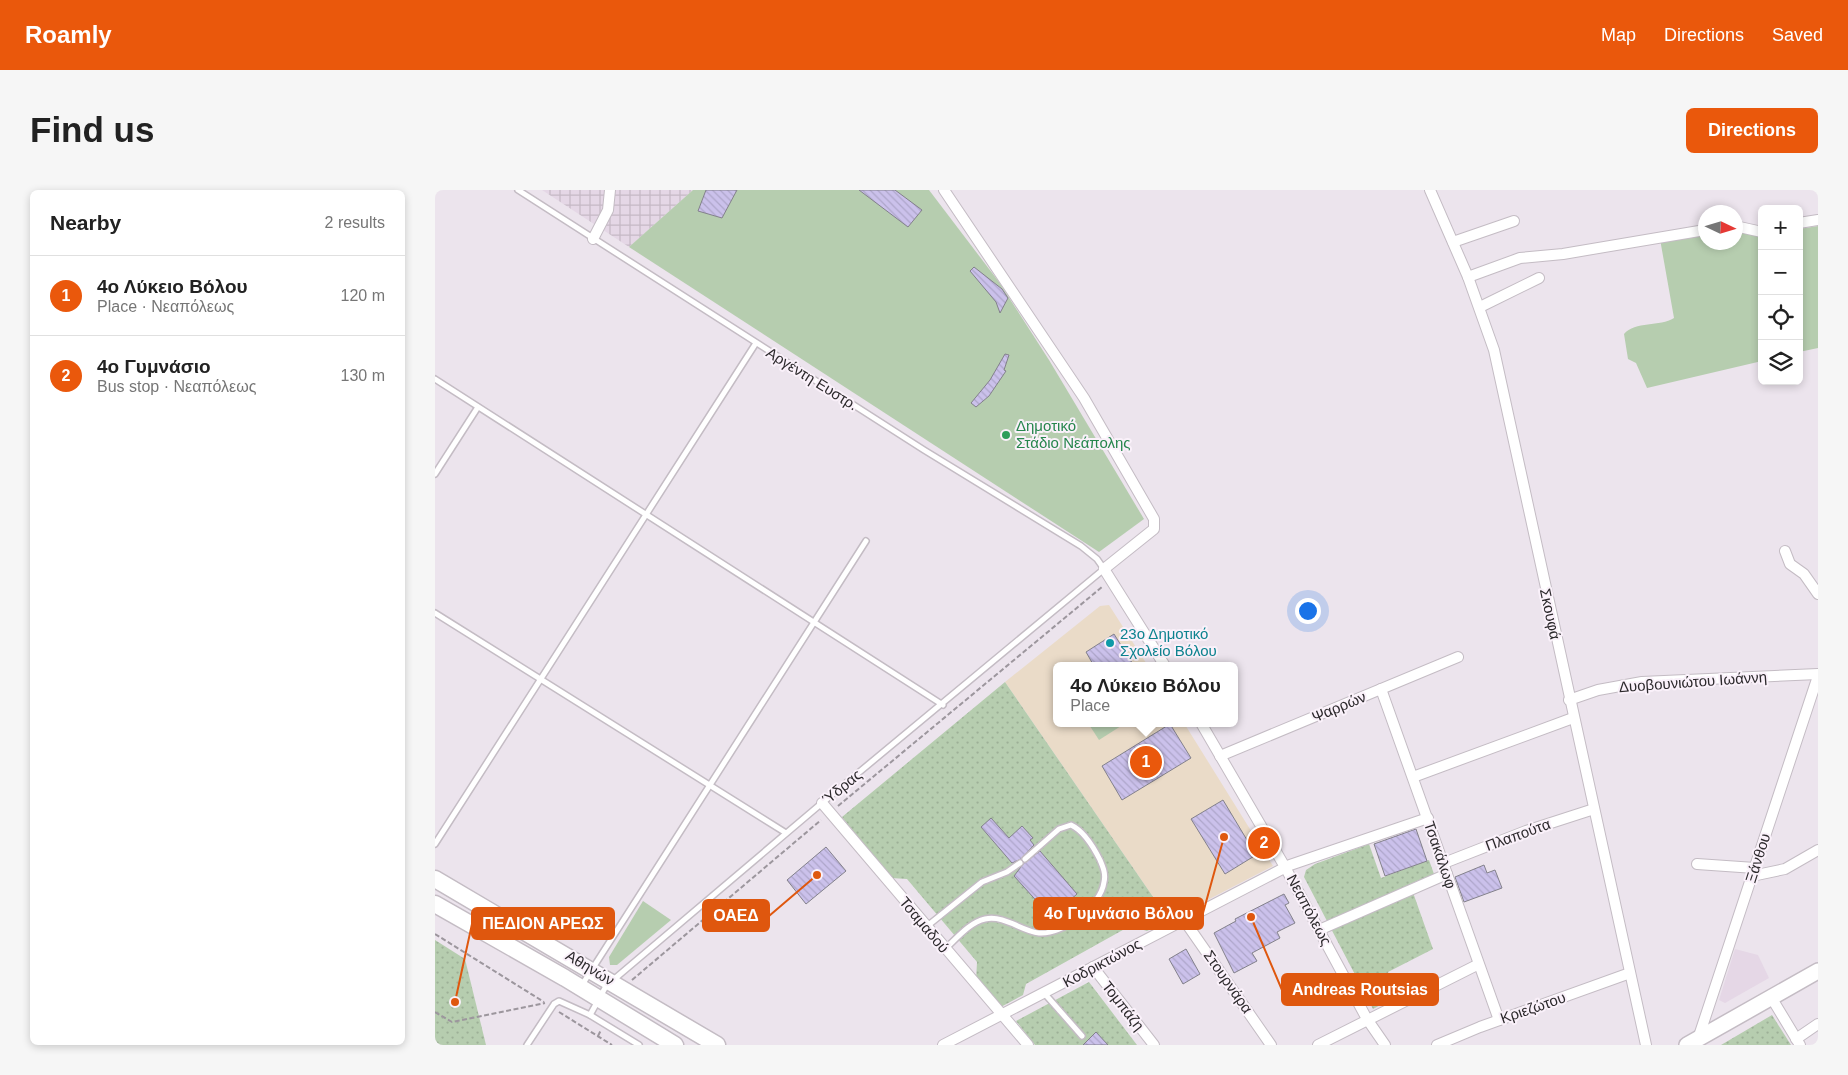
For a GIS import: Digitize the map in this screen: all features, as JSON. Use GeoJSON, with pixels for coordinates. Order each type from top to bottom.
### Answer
{"type":"FeatureCollection","features":[{"type":"Feature","properties":{"kind":"main road","name":"Αθηνών"},"geometry":{"type":"LineString","coordinates":[[435,879],[591,969],[717,1045]]}},
{"type":"Feature","properties":{"kind":"main road","name":"Αθηνών"},"geometry":{"type":"LineString","coordinates":[[435,904],[580,987],[675,1045]]}},
{"type":"Feature","properties":{"kind":"street"},"geometry":{"type":"LineString","coordinates":[[593,239],[608,210],[610,190]]}},
{"type":"Feature","properties":{"kind":"street"},"geometry":{"type":"LineString","coordinates":[[944,190],[1084,398],[1155,519],[1154,528],[1104,570],[1163,662]]}},
{"type":"Feature","properties":{"kind":"street","name":"Σκουφά"},"geometry":{"type":"LineString","coordinates":[[1430,190],[1468,276],[1493,350],[1646,1045]]}},
{"type":"Feature","properties":{"kind":"street"},"geometry":{"type":"LineString","coordinates":[[1803,222],[1818,220]]}},
{"type":"Feature","properties":{"kind":"street"},"geometry":{"type":"LineString","coordinates":[[1453,242],[1513,221]]}},
{"type":"Feature","properties":{"kind":"street"},"geometry":{"type":"LineString","coordinates":[[1743,228],[1758,231]]}},
{"type":"Feature","properties":{"kind":"street"},"geometry":{"type":"LineString","coordinates":[[1468,276],[1520,258],[1563,254],[1698,231]]}},
{"type":"Feature","properties":{"kind":"street"},"geometry":{"type":"LineString","coordinates":[[1480,307],[1539,278]]}},
{"type":"Feature","properties":{"kind":"street"},"geometry":{"type":"LineString","coordinates":[[1785,550],[1789,564],[1804,574],[1818,594]]}},
{"type":"Feature","properties":{"kind":"street","name":"Ψαρρών"},"geometry":{"type":"LineString","coordinates":[[1220,756],[1458,658]]}},
{"type":"Feature","properties":{"kind":"street","name":"Δυοβουνιώτου Ιωάννη"},"geometry":{"type":"LineString","coordinates":[[1569,700],[1598,690],[1642,682],[1818,675]]}},
{"type":"Feature","properties":{"kind":"street","name":"Ξάνθου"},"geometry":{"type":"LineString","coordinates":[[1694,1043],[1754,872],[1818,675]]}},
{"type":"Feature","properties":{"kind":"street","name":"Τσακάλωφ"},"geometry":{"type":"LineString","coordinates":[[1381,689],[1428,818],[1477,965],[1499,1020]]}},
{"type":"Feature","properties":{"kind":"street"},"geometry":{"type":"LineString","coordinates":[[1413,776],[1573,718]]}},
{"type":"Feature","properties":{"kind":"street","name":"Νεαπόλεως"},"geometry":{"type":"LineString","coordinates":[[1203,727],[1285,867],[1367,1019],[1385,1045]]}},
{"type":"Feature","properties":{"kind":"street","name":"Τσαμαδού"},"geometry":{"type":"LineString","coordinates":[[822,803],[926,928],[1028,1045]]}},
{"type":"Feature","properties":{"kind":"street","name":"Πλαπούτα"},"geometry":{"type":"LineString","coordinates":[[1443,863],[1526,831],[1594,809]]}},
{"type":"Feature","properties":{"kind":"street","name":"Κοδρικτώνος"},"geometry":{"type":"LineString","coordinates":[[943,1045],[1045,994],[1285,867],[1428,818]]}},
{"type":"Feature","properties":{"kind":"street"},"geometry":{"type":"LineString","coordinates":[[1697,864],[1754,872],[1785,869],[1818,850]]}},
{"type":"Feature","properties":{"kind":"street"},"geometry":{"type":"LineString","coordinates":[[1319,930],[1447,874]]}},
{"type":"Feature","properties":{"kind":"street","name":"Στουρνάρα"},"geometry":{"type":"LineString","coordinates":[[1184,920],[1271,1045]]}},
{"type":"Feature","properties":{"kind":"street"},"geometry":{"type":"LineString","coordinates":[[1319,1045],[1367,1019],[1477,965]]}},
{"type":"Feature","properties":{"kind":"street","name":"Τομπάζη"},"geometry":{"type":"LineString","coordinates":[[1093,967],[1154,1045]]}},
{"type":"Feature","properties":{"kind":"street"},"geometry":{"type":"LineString","coordinates":[[1694,1043],[1818,970]]}},
{"type":"Feature","properties":{"kind":"street","name":"Κριεζώτου"},"geometry":{"type":"LineString","coordinates":[[1437,1045],[1499,1020],[1630,973]]}},
{"type":"Feature","properties":{"kind":"street"},"geometry":{"type":"LineString","coordinates":[[1771,997],[1798,1042],[1818,1024]]}},
{"type":"Feature","properties":{"kind":"lane","name":"Αργέντη Ευστρ."},"geometry":{"type":"LineString","coordinates":[[518,190],[756,343],[1081,546],[1097,559],[1104,570]]}},
{"type":"Feature","properties":{"kind":"lane"},"geometry":{"type":"LineString","coordinates":[[435,844],[756,343]]}},
{"type":"Feature","properties":{"kind":"lane"},"geometry":{"type":"LineString","coordinates":[[435,379],[943,705]]}},
{"type":"Feature","properties":{"kind":"lane"},"geometry":{"type":"LineString","coordinates":[[435,474],[478,407]]}},
{"type":"Feature","properties":{"kind":"lane"},"geometry":{"type":"LineString","coordinates":[[580,987],[865,541]]}},
{"type":"Feature","properties":{"kind":"lane","name":"Ύδρας"},"geometry":{"type":"LineString","coordinates":[[590,1015],[599,999],[787,833],[1104,570]]}},
{"type":"Feature","properties":{"kind":"lane"},"geometry":{"type":"LineString","coordinates":[[435,613],[787,833]]}},
{"type":"Feature","properties":{"kind":"lane"},"geometry":{"type":"LineString","coordinates":[[945,950],[973,925],[986,919],[1016,924],[1040,933],[1055,931],[1079,918],[1089,908],[1104,885],[1103,869],[1097,854],[1081,832],[1071,825],[1063,827],[1025,859]]}},
{"type":"Feature","properties":{"kind":"lane"},"geometry":{"type":"LineString","coordinates":[[926,928],[982,882],[1007,872],[1020,863]]}},
{"type":"Feature","properties":{"kind":"lane"},"geometry":{"type":"LineString","coordinates":[[1045,994],[1083,1036]]}},
{"type":"Feature","properties":{"kind":"lane"},"geometry":{"type":"LineString","coordinates":[[527,1045],[556,1002],[562,1002],[604,1022],[639,1045]]}},
{"type":"Feature","properties":{"kind":"path"},"geometry":{"type":"LineString","coordinates":[[617,985],[648,964],[1111,579]]}},
{"type":"Feature","properties":{"kind":"path"},"geometry":{"type":"LineString","coordinates":[[435,934],[612,1045]]}},
{"type":"Feature","properties":{"kind":"path"},"geometry":{"type":"LineString","coordinates":[[435,1012],[452,1022],[545,1003]]}},
{"type":"Feature","properties":{"kind":"shaded area"},"geometry":{"type":"Polygon","coordinates":[[[542,190],[693,190],[629,247],[542,190]]]}},
{"type":"Feature","properties":{"kind":"shaded area"},"geometry":{"type":"Polygon","coordinates":[[[1109,605],[1145,662],[1053,662],[1053,727],[1186,727],[1273,866],[1169,920],[1005,682],[1100,606],[1109,605]]]}},
{"type":"Feature","properties":{"kind":"shaded area"},"geometry":{"type":"Polygon","coordinates":[[[1735,949],[1758,955],[1769,978],[1725,1003],[1719,1000],[1735,949]]]}},
{"type":"Feature","properties":{"kind":"green space","name":"Δημοτικό Στάδιο Νεάπολης"},"geometry":{"type":"Polygon","coordinates":[[[693,190],[929,190],[999,282],[1049,360],[1144,519],[1099,552],[629,247],[693,190]]]}},
{"type":"Feature","properties":{"kind":"green space"},"geometry":{"type":"Polygon","coordinates":[[[1818,226],[1818,348],[1803,351],[1803,250],[1803,228],[1818,226]]]}},
{"type":"Feature","properties":{"kind":"green space"},"geometry":{"type":"Polygon","coordinates":[[[1743,232],[1758,234],[1758,362],[1647,388],[1636,363],[1628,359],[1624,334],[1634,327],[1668,321],[1674,318],[1660,239],[1698,233],[1698,250],[1743,250],[1743,232]]]}},
{"type":"Feature","properties":{"kind":"green space"},"geometry":{"type":"Polygon","coordinates":[[[1005,682],[1169,920],[1147,931],[1130,926],[1026,984],[1023,995],[999,1008],[976,981],[977,962],[907,879],[891,878],[842,817],[1005,682]]]}},
{"type":"Feature","properties":{"kind":"green space"},"geometry":{"type":"Polygon","coordinates":[[[1091,727],[1119,727],[1099,740],[1091,727]]]}},
{"type":"Feature","properties":{"kind":"green space"},"geometry":{"type":"Polygon","coordinates":[[[1369,844],[1381,878],[1429,860],[1434,874],[1410,884],[1433,949],[1388,972],[1399,995],[1373,1009],[1304,877],[1306,870],[1315,864],[1369,844]]]}},
{"type":"Feature","properties":{"kind":"green space"},"geometry":{"type":"Polygon","coordinates":[[[643,901],[671,920],[617,965],[610,965],[609,957],[643,901]]]}},
{"type":"Feature","properties":{"kind":"green space"},"geometry":{"type":"Polygon","coordinates":[[[435,940],[465,959],[486,1045],[435,1045],[435,940]]]}},
{"type":"Feature","properties":{"kind":"green space"},"geometry":{"type":"Polygon","coordinates":[[[1089,982],[1137,1045],[1035,1045],[1016,1021],[1089,982]]]}},
{"type":"Feature","properties":{"kind":"green space"},"geometry":{"type":"Polygon","coordinates":[[[1772,1015],[1791,1045],[1721,1045],[1772,1015]]]}},
{"type":"Feature","properties":{"kind":"building"},"geometry":{"type":"Polygon","coordinates":[[[706,190],[737,190],[722,218],[698,211],[706,190]]]}},
{"type":"Feature","properties":{"kind":"building"},"geometry":{"type":"Polygon","coordinates":[[[859,190],[895,190],[922,210],[908,227],[859,190]]]}},
{"type":"Feature","properties":{"kind":"building"},"geometry":{"type":"Polygon","coordinates":[[[974,267],[1002,289],[1008,298],[1000,313],[996,302],[970,271],[974,267]]]}},
{"type":"Feature","properties":{"kind":"building"},"geometry":{"type":"Polygon","coordinates":[[[1005,354],[1009,355],[1004,370],[1006,371],[989,396],[976,407],[971,403],[990,380],[1005,354]]]}},
{"type":"Feature","properties":{"kind":"building","name":"23ο Δημοτικό Σχολείο Βόλου"},"geometry":{"type":"Polygon","coordinates":[[[1114,634],[1132,662],[1092,662],[1086,652],[1114,634]]]}},
{"type":"Feature","properties":{"kind":"building"},"geometry":{"type":"Polygon","coordinates":[[[1165,727],[1172,727],[1191,758],[1122,800],[1102,766],[1165,727]]]}},
{"type":"Feature","properties":{"kind":"building"},"geometry":{"type":"Polygon","coordinates":[[[1223,800],[1256,855],[1225,874],[1191,819],[1223,800]]]}},
{"type":"Feature","properties":{"kind":"building"},"geometry":{"type":"Polygon","coordinates":[[[991,818],[1009,838],[1022,826],[1033,838],[1030,840],[1034,845],[1021,859],[1012,863],[981,827],[991,818]]]}},
{"type":"Feature","properties":{"kind":"building"},"geometry":{"type":"Polygon","coordinates":[[[1416,829],[1427,861],[1385,876],[1374,844],[1416,829]]]}},
{"type":"Feature","properties":{"kind":"building"},"geometry":{"type":"Polygon","coordinates":[[[826,847],[846,871],[806,904],[787,880],[826,847]]]}},
{"type":"Feature","properties":{"kind":"building"},"geometry":{"type":"Polygon","coordinates":[[[1040,851],[1077,894],[1051,917],[1014,876],[1024,863],[1040,851]]]}},
{"type":"Feature","properties":{"kind":"building"},"geometry":{"type":"Polygon","coordinates":[[[1484,865],[1487,873],[1495,870],[1502,888],[1464,902],[1455,877],[1484,865]]]}},
{"type":"Feature","properties":{"kind":"building"},"geometry":{"type":"Polygon","coordinates":[[[1284,894],[1289,903],[1285,905],[1295,923],[1277,932],[1280,938],[1252,953],[1257,961],[1234,973],[1214,933],[1236,921],[1235,919],[1284,894]]]}},
{"type":"Feature","properties":{"kind":"building"},"geometry":{"type":"Polygon","coordinates":[[[1186,949],[1200,974],[1183,984],[1169,959],[1186,949]]]}},
{"type":"Feature","properties":{"kind":"building"},"geometry":{"type":"Polygon","coordinates":[[[1096,1032],[1108,1045],[1083,1045],[1096,1032]]]}},
{"type":"Feature","properties":{"kind":"place","name":"Δημοτικό Στάδιο Νεάπολης"},"geometry":{"type":"Point","coordinates":[1006,435]}},
{"type":"Feature","properties":{"kind":"place","name":"23ο Δημοτικό Σχολείο Βόλου"},"geometry":{"type":"Point","coordinates":[1110,643]}},
{"type":"Feature","properties":{"kind":"place","name":"4ο Λύκειο Βόλου"},"geometry":{"type":"Point","coordinates":[1146,762]}},
{"type":"Feature","properties":{"kind":"place","name":"4ο Γυμνάσιο Βόλου"},"geometry":{"type":"Point","coordinates":[1224,837]}},
{"type":"Feature","properties":{"kind":"place","name":"4ο Γυμνάσιο"},"geometry":{"type":"Point","coordinates":[1264,843]}},
{"type":"Feature","properties":{"kind":"place","name":"ΟΑΕΔ"},"geometry":{"type":"Point","coordinates":[817,875]}},
{"type":"Feature","properties":{"kind":"place","name":"Andreas Routsias"},"geometry":{"type":"Point","coordinates":[1251,917]}},
{"type":"Feature","properties":{"kind":"place","name":"ΠΕΔΙΟΝ ΑΡΕΩΣ"},"geometry":{"type":"Point","coordinates":[455,1002]}}]}
